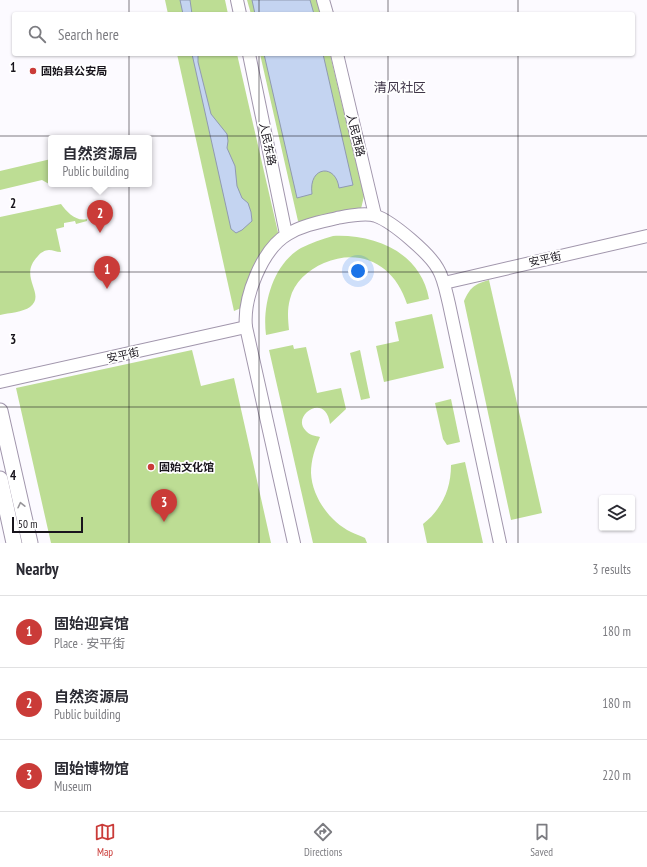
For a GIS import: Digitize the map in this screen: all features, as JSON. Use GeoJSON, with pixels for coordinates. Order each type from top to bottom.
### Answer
{"type":"FeatureCollection","features":[{"type":"Feature","properties":{"kind":"main road"},"geometry":{"type":"LineString","coordinates":[[0,412],[30,543]]}},
{"type":"Feature","properties":{"kind":"main road"},"geometry":{"type":"LineString","coordinates":[[0,478],[14,543]]}},
{"type":"Feature","properties":{"kind":"street"},"geometry":{"type":"LineString","coordinates":[[237,0],[240,12]]}},
{"type":"Feature","properties":{"kind":"street"},"geometry":{"type":"LineString","coordinates":[[324,0],[327,12]]}},
{"type":"Feature","properties":{"kind":"street","name":"人民东路"},"geometry":{"type":"LineString","coordinates":[[249,56],[286,234]]}},
{"type":"Feature","properties":{"kind":"street","name":"人民西路"},"geometry":{"type":"LineString","coordinates":[[336,56],[375,215]]}},
{"type":"Feature","properties":{"kind":"street"},"geometry":{"type":"LineString","coordinates":[[294,543],[246,327],[246,306],[258,271],[276,244],[286,234],[308,224],[321,221],[352,215],[375,215],[399,230],[428,254],[439,269],[444,283],[500,543]]}},
{"type":"Feature","properties":{"kind":"street","name":"安平街"},"geometry":{"type":"LineString","coordinates":[[444,283],[647,236]]}},
{"type":"Feature","properties":{"kind":"street","name":"安平街"},"geometry":{"type":"LineString","coordinates":[[0,382],[246,327]]}},
{"type":"Feature","properties":{"kind":"green space"},"geometry":{"type":"Polygon","coordinates":[[[165,0],[225,0],[228,12],[168,12],[165,0]]]}},
{"type":"Feature","properties":{"kind":"green space"},"geometry":{"type":"Polygon","coordinates":[[[247,0],[317,0],[320,12],[250,12],[247,0]]]}},
{"type":"Feature","properties":{"kind":"green space"},"geometry":{"type":"Polygon","coordinates":[[[177,56],[237,56],[280,241],[246,306],[234,311],[177,56]]]}},
{"type":"Feature","properties":{"kind":"green space"},"geometry":{"type":"Polygon","coordinates":[[[260,56],[330,56],[364,196],[361,209],[302,222],[298,221],[260,56]]]}},
{"type":"Feature","properties":{"kind":"green space"},"geometry":{"type":"Polygon","coordinates":[[[48,160],[48,183],[42,180],[0,190],[0,171],[48,160]]]}},
{"type":"Feature","properties":{"kind":"green space"},"geometry":{"type":"Polygon","coordinates":[[[61,204],[72,216],[83,220],[87,219],[87,221],[76,224],[75,221],[64,223],[64,227],[56,229],[61,252],[49,250],[44,251],[32,264],[30,271],[35,296],[34,302],[30,307],[24,310],[0,315],[0,217],[61,204]]]}},
{"type":"Feature","properties":{"kind":"green space"},"geometry":{"type":"Polygon","coordinates":[[[333,236],[349,236],[365,239],[380,243],[394,250],[406,258],[417,269],[424,283],[429,299],[407,304],[402,291],[394,279],[375,263],[364,259],[351,257],[338,259],[318,266],[302,277],[292,293],[289,303],[289,330],[266,335],[265,323],[268,299],[272,286],[283,264],[291,255],[301,248],[333,236]]]}},
{"type":"Feature","properties":{"kind":"green space"},"geometry":{"type":"Polygon","coordinates":[[[489,280],[542,513],[511,520],[464,301],[468,292],[480,283],[489,280]]]}},
{"type":"Feature","properties":{"kind":"green space"},"geometry":{"type":"Polygon","coordinates":[[[432,314],[444,368],[384,382],[376,346],[399,341],[395,322],[432,314]]]}},
{"type":"Feature","properties":{"kind":"green space"},"geometry":{"type":"Polygon","coordinates":[[[293,345],[294,349],[306,347],[317,393],[341,388],[346,409],[330,424],[327,414],[322,409],[316,408],[310,410],[302,419],[302,425],[307,432],[320,437],[316,445],[311,468],[312,482],[315,491],[324,508],[336,522],[343,528],[365,538],[367,543],[313,543],[269,350],[293,345]]]}},
{"type":"Feature","properties":{"kind":"green space"},"geometry":{"type":"Polygon","coordinates":[[[192,350],[201,386],[234,378],[271,543],[51,543],[16,388],[192,350]]]}},
{"type":"Feature","properties":{"kind":"green space"},"geometry":{"type":"Polygon","coordinates":[[[360,350],[370,398],[361,400],[350,353],[360,350]]]}},
{"type":"Feature","properties":{"kind":"green space"},"geometry":{"type":"Polygon","coordinates":[[[451,399],[460,442],[447,445],[443,439],[435,403],[451,399]]]}},
{"type":"Feature","properties":{"kind":"green space"},"geometry":{"type":"Polygon","coordinates":[[[465,462],[483,543],[427,543],[423,524],[435,512],[444,498],[451,474],[451,465],[465,462]]]}},
{"type":"Feature","properties":{"kind":"water"},"geometry":{"type":"Polygon","coordinates":[[[180,0],[190,0],[192,12],[183,12],[180,0]]]}},
{"type":"Feature","properties":{"kind":"water"},"geometry":{"type":"Polygon","coordinates":[[[252,0],[310,0],[313,12],[255,12],[252,0]]]}},
{"type":"Feature","properties":{"kind":"water"},"geometry":{"type":"Polygon","coordinates":[[[192,56],[198,56],[198,62],[211,114],[227,134],[227,148],[235,166],[237,186],[242,198],[248,203],[251,212],[252,221],[242,230],[236,233],[231,229],[192,56]]]}},
{"type":"Feature","properties":{"kind":"water"},"geometry":{"type":"Polygon","coordinates":[[[264,56],[323,56],[353,185],[339,188],[337,180],[333,174],[323,171],[318,173],[314,178],[312,194],[297,198],[264,56]]]}},
{"type":"Feature","properties":{"kind":"place","name":"固始县公安局"},"geometry":{"type":"Point","coordinates":[33,71]}},
{"type":"Feature","properties":{"kind":"place","name":"自然资源局"},"geometry":{"type":"Point","coordinates":[100,233]}},
{"type":"Feature","properties":{"kind":"place","name":"固始迎宾馆"},"geometry":{"type":"Point","coordinates":[107,289]}},
{"type":"Feature","properties":{"kind":"place","name":"固始文化馆"},"geometry":{"type":"Point","coordinates":[151,467]}},
{"type":"Feature","properties":{"kind":"place","name":"固始博物馆"},"geometry":{"type":"Point","coordinates":[164,522]}},
{"type":"Feature","properties":{"kind":"district","name":"清风社区"},"geometry":{"type":"Point","coordinates":[400,87]}}]}
